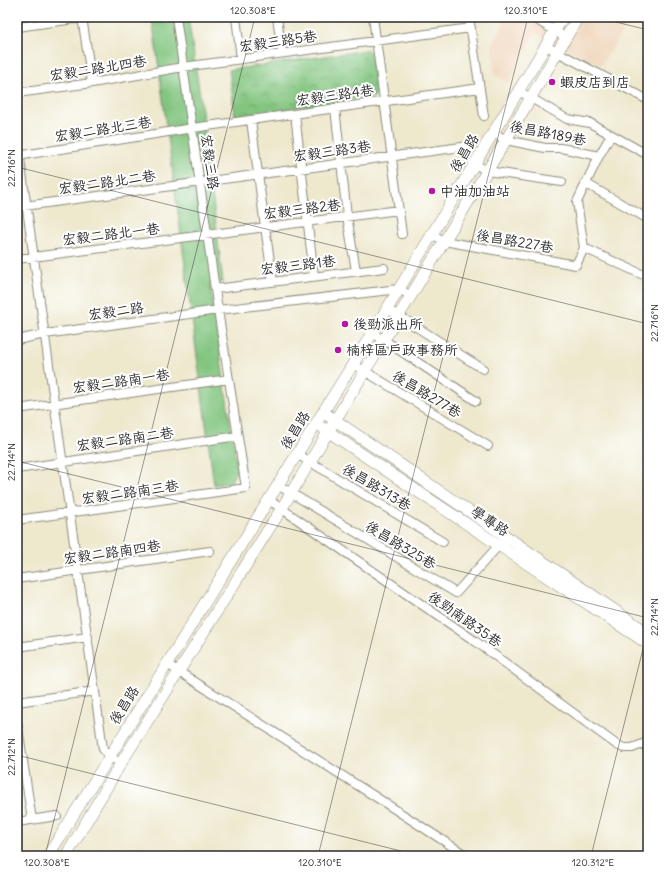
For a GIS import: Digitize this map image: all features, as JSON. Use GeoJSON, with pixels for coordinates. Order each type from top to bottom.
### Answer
{"type":"FeatureCollection","features":[{"type":"Feature","properties":{"kind":"street"},"geometry":{"type":"LineString","coordinates":[[17,27],[84,17],[92,83]]}},
{"type":"Feature","properties":{"kind":"street","name":"宏毅三路"},"geometry":{"type":"LineString","coordinates":[[176,17],[218,310],[246,488]]}},
{"type":"Feature","properties":{"kind":"street"},"geometry":{"type":"LineString","coordinates":[[236,17],[241,59]]}},
{"type":"Feature","properties":{"kind":"street"},"geometry":{"type":"LineString","coordinates":[[277,17],[282,53]]}},
{"type":"Feature","properties":{"kind":"street"},"geometry":{"type":"LineString","coordinates":[[373,17],[402,234]]}},
{"type":"Feature","properties":{"kind":"street"},"geometry":{"type":"LineString","coordinates":[[469,17],[484,116]]}},
{"type":"Feature","properties":{"kind":"street"},"geometry":{"type":"LineString","coordinates":[[532,17],[565,37]]}},
{"type":"Feature","properties":{"kind":"street","name":"後昌路"},"geometry":{"type":"LineString","coordinates":[[48,856],[387,309],[563,17]]}},
{"type":"Feature","properties":{"kind":"street","name":"後昌路"},"geometry":{"type":"LineString","coordinates":[[66,856],[121,763],[282,508],[365,372],[506,140],[578,17]]}},
{"type":"Feature","properties":{"kind":"street","name":"宏毅三路5巷"},"geometry":{"type":"LineString","coordinates":[[183,67],[471,28]]}},
{"type":"Feature","properties":{"kind":"street"},"geometry":{"type":"LineString","coordinates":[[546,46],[648,100]]}},
{"type":"Feature","properties":{"kind":"street","name":"宏毅二路北四巷"},"geometry":{"type":"LineString","coordinates":[[17,94],[183,67]]}},
{"type":"Feature","properties":{"kind":"street","name":"宏毅三路4巷"},"geometry":{"type":"LineString","coordinates":[[193,128],[480,88]]}},
{"type":"Feature","properties":{"kind":"street"},"geometry":{"type":"LineString","coordinates":[[519,91],[567,119],[590,124],[648,155]]}},
{"type":"Feature","properties":{"kind":"street"},"geometry":{"type":"LineString","coordinates":[[335,108],[347,216],[356,271]]}},
{"type":"Feature","properties":{"kind":"street"},"geometry":{"type":"LineString","coordinates":[[295,114],[314,276]]}},
{"type":"Feature","properties":{"kind":"street"},"geometry":{"type":"LineString","coordinates":[[251,120],[273,282]]}},
{"type":"Feature","properties":{"kind":"street","name":"宏毅二路北三巷"},"geometry":{"type":"LineString","coordinates":[[18,156],[193,128]]}},
{"type":"Feature","properties":{"kind":"street","name":"後昌路189巷"},"geometry":{"type":"LineString","coordinates":[[494,133],[506,140],[545,148],[561,148],[599,156]]}},
{"type":"Feature","properties":{"kind":"street"},"geometry":{"type":"LineString","coordinates":[[611,135],[585,183],[577,202],[584,248],[648,278]]}},
{"type":"Feature","properties":{"kind":"street"},"geometry":{"type":"LineString","coordinates":[[17,138],[18,156],[27,206],[103,749],[110,756],[121,763]]}},
{"type":"Feature","properties":{"kind":"street","name":"宏毅三路3巷"},"geometry":{"type":"LineString","coordinates":[[200,182],[469,146]]}},
{"type":"Feature","properties":{"kind":"street"},"geometry":{"type":"LineString","coordinates":[[475,164],[487,171],[562,182]]}},
{"type":"Feature","properties":{"kind":"street","name":"宏毅二路北二巷"},"geometry":{"type":"LineString","coordinates":[[17,207],[200,182]]}},
{"type":"Feature","properties":{"kind":"street"},"geometry":{"type":"LineString","coordinates":[[585,183],[648,218]]}},
{"type":"Feature","properties":{"kind":"street","name":"宏毅三路2巷"},"geometry":{"type":"LineString","coordinates":[[208,235],[399,210]]}},
{"type":"Feature","properties":{"kind":"street","name":"後昌路227巷"},"geometry":{"type":"LineString","coordinates":[[432,234],[444,241],[576,265],[584,248]]}},
{"type":"Feature","properties":{"kind":"street","name":"宏毅二路北一巷"},"geometry":{"type":"LineString","coordinates":[[17,260],[208,235]]}},
{"type":"Feature","properties":{"kind":"street","name":"宏毅三路1巷"},"geometry":{"type":"LineString","coordinates":[[215,289],[384,268]]}},
{"type":"Feature","properties":{"kind":"street"},"geometry":{"type":"LineString","coordinates":[[218,310],[399,289],[411,296]]}},
{"type":"Feature","properties":{"kind":"street"},"geometry":{"type":"LineString","coordinates":[[387,309],[483,369]]}},
{"type":"Feature","properties":{"kind":"street","name":"宏毅二路"},"geometry":{"type":"LineString","coordinates":[[17,340],[45,334],[218,310]]}},
{"type":"Feature","properties":{"kind":"street"},"geometry":{"type":"LineString","coordinates":[[372,333],[476,400]]}},
{"type":"Feature","properties":{"kind":"street","name":"後昌路277巷"},"geometry":{"type":"LineString","coordinates":[[353,364],[488,446]]}},
{"type":"Feature","properties":{"kind":"street","name":"宏毅二路南一巷"},"geometry":{"type":"LineString","coordinates":[[17,409],[229,379]]}},
{"type":"Feature","properties":{"kind":"street","name":"學專路"},"geometry":{"type":"LineString","coordinates":[[323,412],[648,633]]}},
{"type":"Feature","properties":{"kind":"street","name":"學專路"},"geometry":{"type":"LineString","coordinates":[[316,423],[648,644]]}},
{"type":"Feature","properties":{"kind":"street","name":"宏毅二路南二巷"},"geometry":{"type":"LineString","coordinates":[[17,469],[238,436]]}},
{"type":"Feature","properties":{"kind":"street","name":"後昌路313巷"},"geometry":{"type":"LineString","coordinates":[[297,454],[444,542]]}},
{"type":"Feature","properties":{"kind":"street","name":"後昌路325巷"},"geometry":{"type":"LineString","coordinates":[[278,485],[456,593],[499,545]]}},
{"type":"Feature","properties":{"kind":"street","name":"宏毅二路南三巷"},"geometry":{"type":"LineString","coordinates":[[17,520],[246,488]]}},
{"type":"Feature","properties":{"kind":"street","name":"後勁南路35巷"},"geometry":{"type":"LineString","coordinates":[[269,500],[475,642],[617,745],[624,748],[632,748],[648,742]]}},
{"type":"Feature","properties":{"kind":"street","name":"宏毅二路南四巷"},"geometry":{"type":"LineString","coordinates":[[17,579],[210,551]]}},
{"type":"Feature","properties":{"kind":"street"},"geometry":{"type":"LineString","coordinates":[[17,647],[88,637]]}},
{"type":"Feature","properties":{"kind":"street"},"geometry":{"type":"LineString","coordinates":[[167,664],[467,856]]}},
{"type":"Feature","properties":{"kind":"street"},"geometry":{"type":"LineString","coordinates":[[17,702],[95,691]]}},
{"type":"Feature","properties":{"kind":"street"},"geometry":{"type":"LineString","coordinates":[[17,721],[32,820]]}},
{"type":"Feature","properties":{"kind":"street"},"geometry":{"type":"LineString","coordinates":[[17,822],[57,816]]}},
{"type":"Feature","properties":{"kind":"shaded area"},"geometry":{"type":"Polygon","coordinates":[[[507,17],[632,17],[601,65],[535,33],[509,83],[495,75],[492,44],[507,17]]]}},
{"type":"Feature","properties":{"kind":"green space"},"geometry":{"type":"Polygon","coordinates":[[[152,17],[188,17],[200,95],[223,282],[210,284],[237,469],[231,482],[214,485],[152,17]]]}},
{"type":"Feature","properties":{"kind":"green space"},"geometry":{"type":"Polygon","coordinates":[[[366,50],[370,52],[376,93],[374,97],[235,116],[229,70],[366,50]]]}},
{"type":"Feature","properties":{"kind":"place","name":"蝦皮店到店"},"geometry":{"type":"Point","coordinates":[552,82]}},
{"type":"Feature","properties":{"kind":"place","name":"中油加油站"},"geometry":{"type":"Point","coordinates":[432,191]}},
{"type":"Feature","properties":{"kind":"place","name":"後勁派出所"},"geometry":{"type":"Point","coordinates":[345,324]}},
{"type":"Feature","properties":{"kind":"place","name":"楠梓區戶政事務所"},"geometry":{"type":"Point","coordinates":[338,350]}}]}
